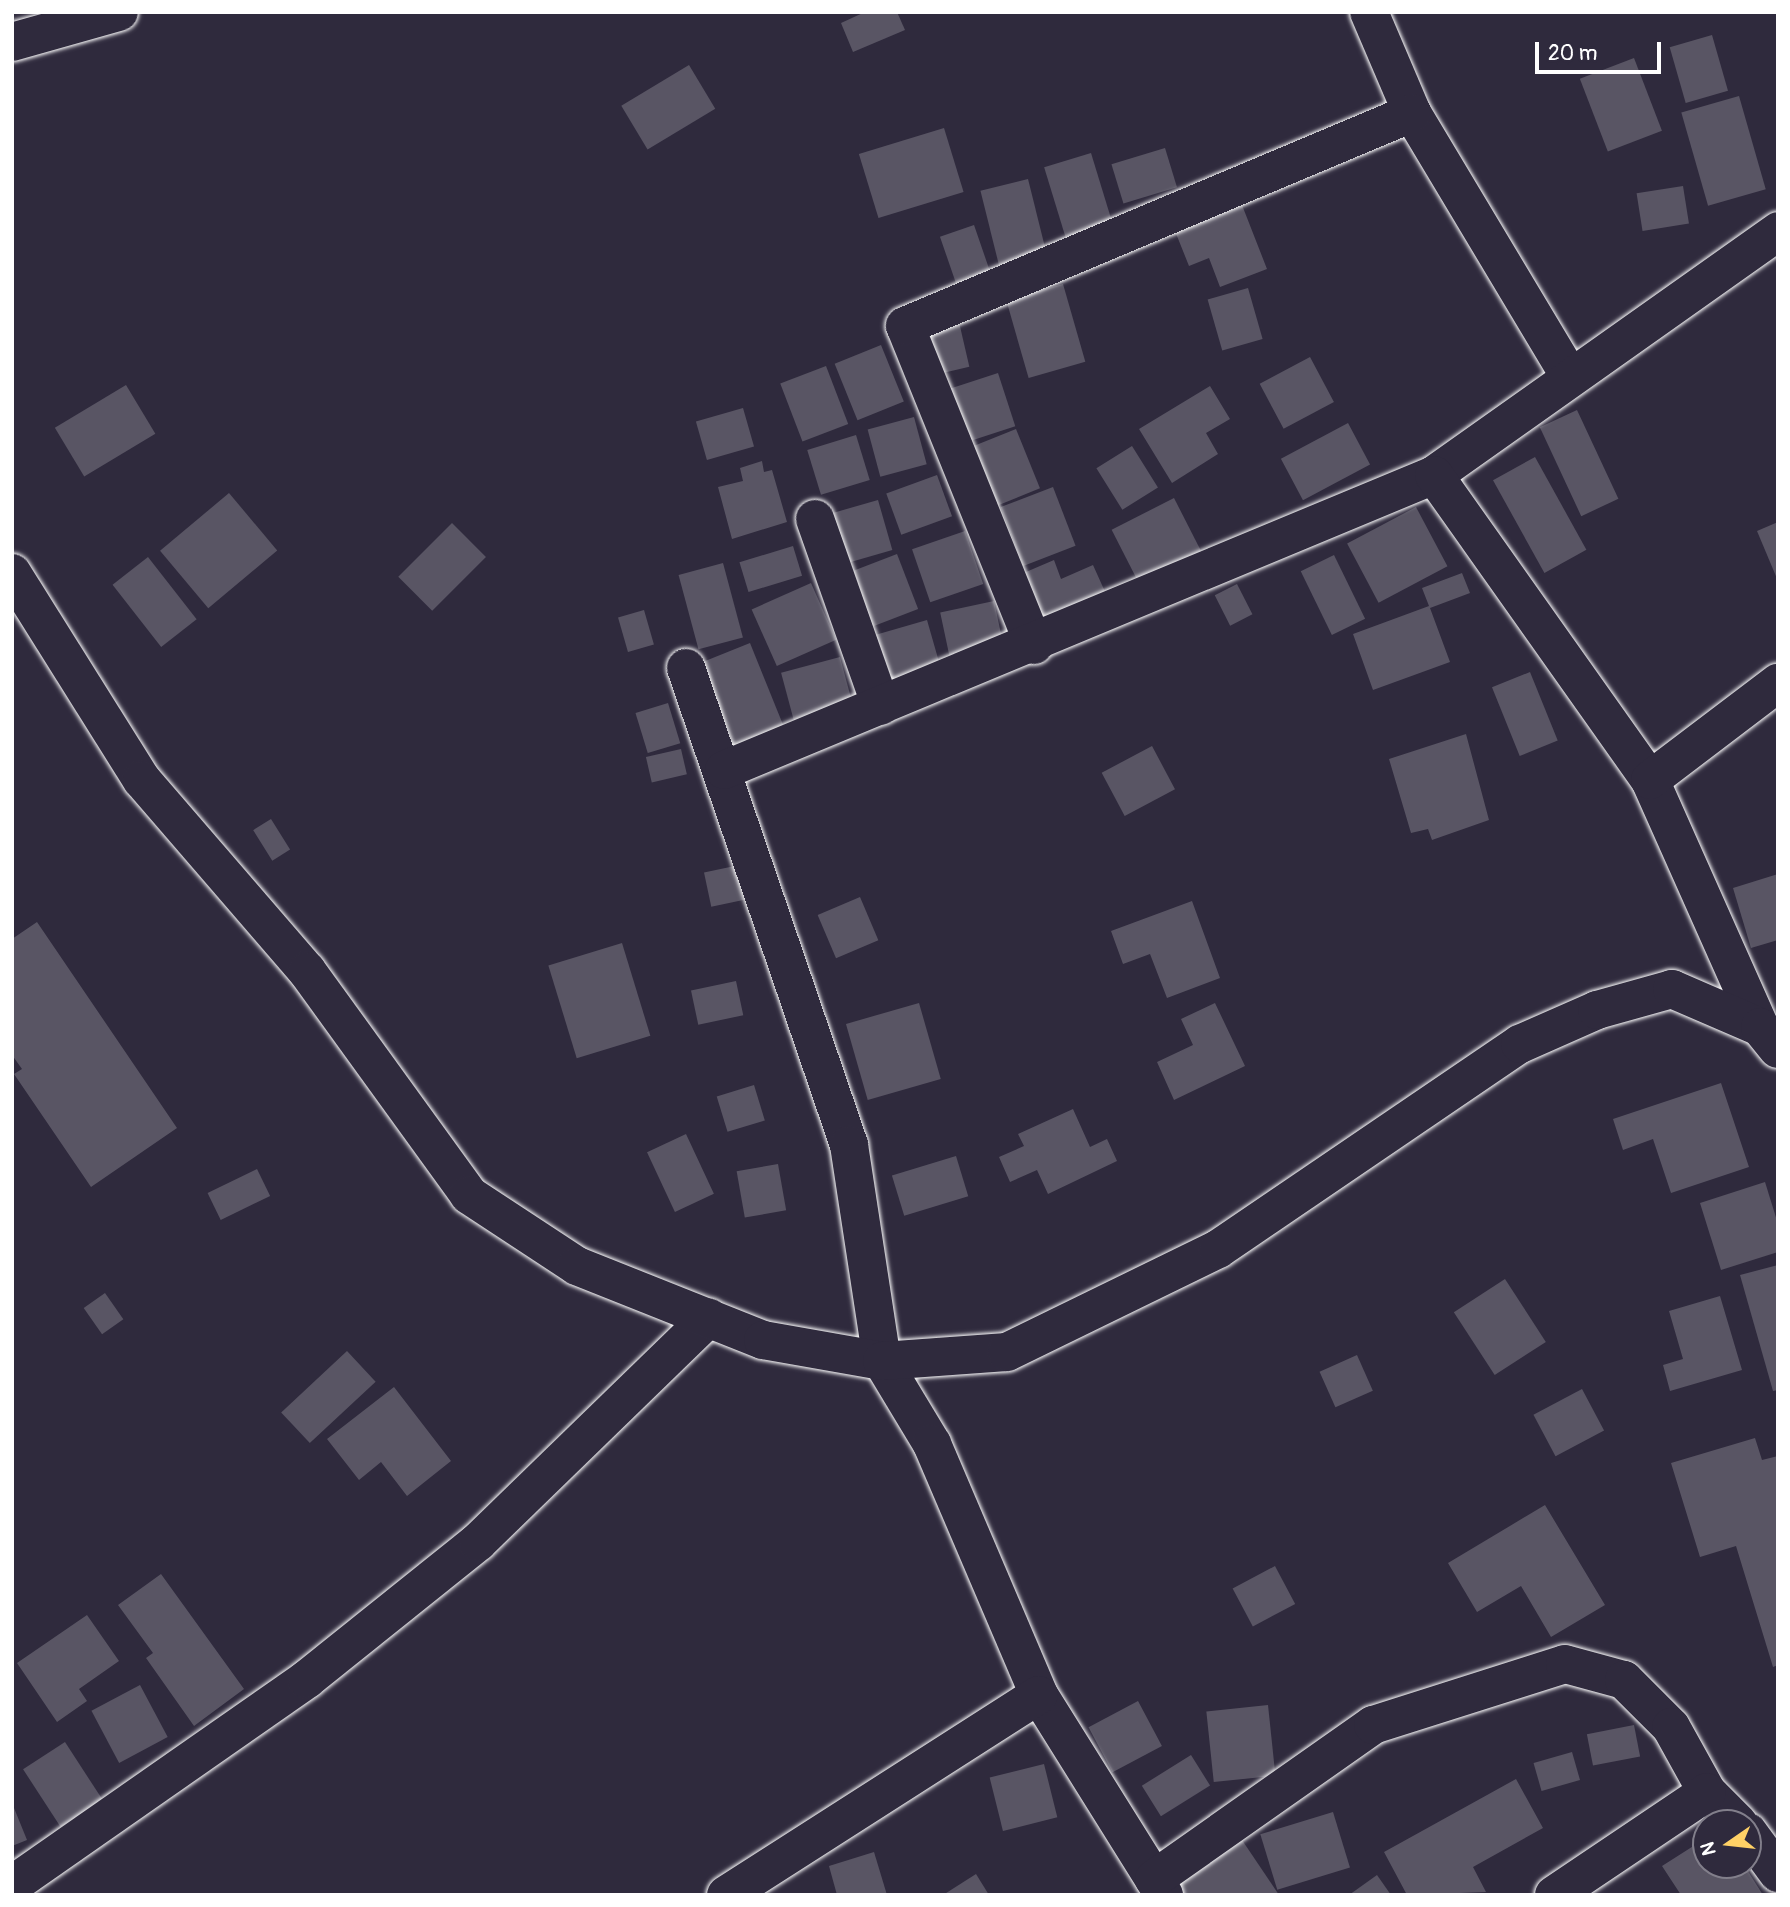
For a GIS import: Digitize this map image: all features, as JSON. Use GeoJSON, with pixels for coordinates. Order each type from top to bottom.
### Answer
{"type":"FeatureCollection","features":[{"type":"Feature","properties":{"kind":"street"},"geometry":{"type":"LineString","coordinates":[[12,42],[119,12]]}},
{"type":"Feature","properties":{"kind":"street"},"geometry":{"type":"LineString","coordinates":[[1369,12],[1412,113],[1570,377]]}},
{"type":"Feature","properties":{"kind":"street"},"geometry":{"type":"LineString","coordinates":[[1034,645],[905,326],[1412,113]]}},
{"type":"Feature","properties":{"kind":"street"},"geometry":{"type":"LineString","coordinates":[[724,770],[1034,645],[1434,475],[1778,231]]}},
{"type":"Feature","properties":{"kind":"street"},"geometry":{"type":"LineString","coordinates":[[1434,475],[1650,780],[1769,1038]]}},
{"type":"Feature","properties":{"kind":"street"},"geometry":{"type":"LineString","coordinates":[[815,519],[881,706]]}},
{"type":"Feature","properties":{"kind":"street"},"geometry":{"type":"LineString","coordinates":[[12,573],[142,780],[307,971],[469,1195],[577,1266],[763,1340],[882,1361],[1007,1352],[1218,1248],[1520,1044],[1597,1010],[1672,989],[1769,1038]]}},
{"type":"Feature","properties":{"kind":"street"},"geometry":{"type":"LineString","coordinates":[[686,668],[724,770],[849,1145],[882,1361],[932,1444],[1039,1695],[1160,1891],[1373,1725],[1565,1664],[1624,1680],[1671,1727],[1707,1792],[1724,1809]]}},
{"type":"Feature","properties":{"kind":"street"},"geometry":{"type":"LineString","coordinates":[[1650,780],[1778,683]]}},
{"type":"Feature","properties":{"kind":"street"},"geometry":{"type":"LineString","coordinates":[[12,1885],[307,1679],[478,1542],[709,1317]]}},
{"type":"Feature","properties":{"kind":"street"},"geometry":{"type":"LineString","coordinates":[[726,1895],[1039,1695]]}},
{"type":"Feature","properties":{"kind":"street"},"geometry":{"type":"LineString","coordinates":[[1554,1895],[1707,1792]]}},
{"type":"Feature","properties":{"kind":"street"},"geometry":{"type":"LineString","coordinates":[[1762,1851],[1778,1873]]}},
{"type":"Feature","properties":{"kind":"building"},"geometry":{"type":"Polygon","coordinates":[[[865,12],[897,12],[905,30],[853,52],[841,23],[865,12]]]}},
{"type":"Feature","properties":{"kind":"building"},"geometry":{"type":"Polygon","coordinates":[[[1712,35],[1728,91],[1686,103],[1670,47],[1712,35]]]}},
{"type":"Feature","properties":{"kind":"building"},"geometry":{"type":"Polygon","coordinates":[[[1634,58],[1662,131],[1608,152],[1580,79],[1634,58]]]}},
{"type":"Feature","properties":{"kind":"building"},"geometry":{"type":"Polygon","coordinates":[[[689,65],[715,109],[648,149],[621,106],[689,65]]]}},
{"type":"Feature","properties":{"kind":"building"},"geometry":{"type":"Polygon","coordinates":[[[1739,96],[1766,189],[1708,206],[1681,113],[1739,96]]]}},
{"type":"Feature","properties":{"kind":"building"},"geometry":{"type":"Polygon","coordinates":[[[944,128],[964,192],[878,218],[859,154],[944,128]]]}},
{"type":"Feature","properties":{"kind":"building"},"geometry":{"type":"Polygon","coordinates":[[[1165,148],[1177,187],[1123,204],[1111,164],[1165,148]]]}},
{"type":"Feature","properties":{"kind":"building"},"geometry":{"type":"Polygon","coordinates":[[[1091,153],[1113,224],[1066,238],[1044,167],[1091,153]]]}},
{"type":"Feature","properties":{"kind":"building"},"geometry":{"type":"Polygon","coordinates":[[[1028,179],[1047,256],[1000,268],[980,191],[1028,179]]]}},
{"type":"Feature","properties":{"kind":"building"},"geometry":{"type":"Polygon","coordinates":[[[1683,186],[1689,224],[1643,231],[1637,193],[1683,186]]]}},
{"type":"Feature","properties":{"kind":"building"},"geometry":{"type":"Polygon","coordinates":[[[1242,205],[1267,269],[1220,287],[1209,258],[1189,266],[1175,231],[1242,205]]]}},
{"type":"Feature","properties":{"kind":"building"},"geometry":{"type":"Polygon","coordinates":[[[974,225],[992,277],[958,289],[940,237],[974,225]]]}},
{"type":"Feature","properties":{"kind":"building"},"geometry":{"type":"Polygon","coordinates":[[[1063,284],[1085,362],[1029,378],[1006,300],[1063,284]]]}},
{"type":"Feature","properties":{"kind":"building"},"geometry":{"type":"Polygon","coordinates":[[[1248,288],[1263,339],[1222,351],[1208,300],[1248,288]]]}},
{"type":"Feature","properties":{"kind":"building"},"geometry":{"type":"Polygon","coordinates":[[[959,322],[969,367],[935,375],[925,330],[959,322]]]}},
{"type":"Feature","properties":{"kind":"building"},"geometry":{"type":"Polygon","coordinates":[[[881,345],[904,402],[857,420],[835,364],[881,345]]]}},
{"type":"Feature","properties":{"kind":"building"},"geometry":{"type":"Polygon","coordinates":[[[1310,357],[1334,402],[1284,429],[1260,384],[1310,357]]]}},
{"type":"Feature","properties":{"kind":"building"},"geometry":{"type":"Polygon","coordinates":[[[826,366],[848,424],[802,441],[780,384],[826,366]]]}},
{"type":"Feature","properties":{"kind":"building"},"geometry":{"type":"Polygon","coordinates":[[[998,373],[1015,426],[960,444],[943,391],[998,373]]]}},
{"type":"Feature","properties":{"kind":"building"},"geometry":{"type":"Polygon","coordinates":[[[126,385],[155,434],[84,477],[55,428],[126,385]]]}},
{"type":"Feature","properties":{"kind":"building"},"geometry":{"type":"Polygon","coordinates":[[[1210,386],[1230,419],[1206,433],[1218,454],[1172,483],[1139,429],[1210,386]]]}},
{"type":"Feature","properties":{"kind":"building"},"geometry":{"type":"Polygon","coordinates":[[[743,408],[754,446],[707,460],[696,422],[743,408]]]}},
{"type":"Feature","properties":{"kind":"building"},"geometry":{"type":"Polygon","coordinates":[[[1577,410],[1618,499],[1581,516],[1540,427],[1577,410]]]}},
{"type":"Feature","properties":{"kind":"building"},"geometry":{"type":"Polygon","coordinates":[[[914,417],[927,464],[880,477],[868,429],[914,417]]]}},
{"type":"Feature","properties":{"kind":"building"},"geometry":{"type":"Polygon","coordinates":[[[1348,423],[1370,464],[1303,500],[1281,459],[1348,423]]]}},
{"type":"Feature","properties":{"kind":"building"},"geometry":{"type":"Polygon","coordinates":[[[1016,429],[1040,488],[993,507],[969,448],[1016,429]]]}},
{"type":"Feature","properties":{"kind":"building"},"geometry":{"type":"Polygon","coordinates":[[[856,435],[870,480],[821,495],[807,450],[856,435]]]}},
{"type":"Feature","properties":{"kind":"building"},"geometry":{"type":"Polygon","coordinates":[[[1132,446],[1158,488],[1122,510],[1096,468],[1132,446]]]}},
{"type":"Feature","properties":{"kind":"building"},"geometry":{"type":"Polygon","coordinates":[[[1535,457],[1586,550],[1544,573],[1493,480],[1535,457]]]}},
{"type":"Feature","properties":{"kind":"building"},"geometry":{"type":"Polygon","coordinates":[[[762,461],[764,472],[772,470],[787,522],[732,539],[718,487],[743,481],[740,468],[762,461]]]}},
{"type":"Feature","properties":{"kind":"building"},"geometry":{"type":"Polygon","coordinates":[[[937,475],[952,516],[901,535],[886,493],[937,475]]]}},
{"type":"Feature","properties":{"kind":"building"},"geometry":{"type":"Polygon","coordinates":[[[1053,487],[1076,546],[1023,566],[1001,507],[1053,487]]]}},
{"type":"Feature","properties":{"kind":"building"},"geometry":{"type":"Polygon","coordinates":[[[229,493],[277,550],[208,608],[160,551],[229,493]]]}},
{"type":"Feature","properties":{"kind":"building"},"geometry":{"type":"Polygon","coordinates":[[[1174,498],[1204,557],[1142,589],[1112,530],[1174,498]]]}},
{"type":"Feature","properties":{"kind":"building"},"geometry":{"type":"Polygon","coordinates":[[[878,500],[892,550],[839,565],[825,515],[878,500]]]}},
{"type":"Feature","properties":{"kind":"building"},"geometry":{"type":"Polygon","coordinates":[[[1416,507],[1447,566],[1379,603],[1347,544],[1416,507]]]}},
{"type":"Feature","properties":{"kind":"building"},"geometry":{"type":"Polygon","coordinates":[[[1778,522],[1778,581],[1757,531],[1778,522]]]}},
{"type":"Feature","properties":{"kind":"building"},"geometry":{"type":"Polygon","coordinates":[[[452,523],[486,557],[432,611],[398,577],[452,523]]]}},
{"type":"Feature","properties":{"kind":"building"},"geometry":{"type":"Polygon","coordinates":[[[965,531],[983,584],[930,602],[912,549],[965,531]]]}},
{"type":"Feature","properties":{"kind":"building"},"geometry":{"type":"Polygon","coordinates":[[[793,546],[802,576],[749,592],[739,562],[793,546]]]}},
{"type":"Feature","properties":{"kind":"building"},"geometry":{"type":"Polygon","coordinates":[[[897,554],[918,609],[867,629],[846,574],[897,554]]]}},
{"type":"Feature","properties":{"kind":"building"},"geometry":{"type":"Polygon","coordinates":[[[1334,555],[1365,619],[1332,635],[1301,571],[1334,555]]]}},
{"type":"Feature","properties":{"kind":"building"},"geometry":{"type":"Polygon","coordinates":[[[148,557],[197,619],[161,647],[113,585],[148,557]]]}},
{"type":"Feature","properties":{"kind":"building"},"geometry":{"type":"Polygon","coordinates":[[[1054,560],[1061,579],[1093,565],[1111,605],[1039,636],[1014,577],[1054,560]]]}},
{"type":"Feature","properties":{"kind":"building"},"geometry":{"type":"Polygon","coordinates":[[[723,563],[743,637],[698,649],[679,575],[723,563]]]}},
{"type":"Feature","properties":{"kind":"building"},"geometry":{"type":"Polygon","coordinates":[[[1462,573],[1470,593],[1430,608],[1450,662],[1373,690],[1353,634],[1429,606],[1422,588],[1462,573]]]}},
{"type":"Feature","properties":{"kind":"building"},"geometry":{"type":"Polygon","coordinates":[[[811,583],[836,640],[777,666],[752,609],[811,583]]]}},
{"type":"Feature","properties":{"kind":"building"},"geometry":{"type":"Polygon","coordinates":[[[1237,584],[1252,614],[1230,626],[1215,595],[1237,584]]]}},
{"type":"Feature","properties":{"kind":"building"},"geometry":{"type":"Polygon","coordinates":[[[994,601],[1004,648],[950,659],[940,612],[994,601]]]}},
{"type":"Feature","properties":{"kind":"building"},"geometry":{"type":"Polygon","coordinates":[[[644,610],[654,645],[628,652],[618,617],[644,610]]]}},
{"type":"Feature","properties":{"kind":"building"},"geometry":{"type":"Polygon","coordinates":[[[927,620],[942,672],[890,687],[875,635],[927,620]]]}},
{"type":"Feature","properties":{"kind":"building"},"geometry":{"type":"Polygon","coordinates":[[[750,643],[785,729],[736,749],[701,663],[750,643]]]}},
{"type":"Feature","properties":{"kind":"building"},"geometry":{"type":"Polygon","coordinates":[[[840,657],[853,706],[794,722],[781,673],[840,657]]]}},
{"type":"Feature","properties":{"kind":"building"},"geometry":{"type":"Polygon","coordinates":[[[1530,672],[1558,741],[1520,756],[1492,687],[1530,672]]]}},
{"type":"Feature","properties":{"kind":"building"},"geometry":{"type":"Polygon","coordinates":[[[668,703],[680,743],[648,753],[635,713],[668,703]]]}},
{"type":"Feature","properties":{"kind":"building"},"geometry":{"type":"Polygon","coordinates":[[[1466,734],[1489,820],[1432,840],[1428,829],[1411,833],[1389,759],[1466,734]]]}},
{"type":"Feature","properties":{"kind":"building"},"geometry":{"type":"Polygon","coordinates":[[[1152,746],[1175,789],[1125,816],[1102,773],[1152,746]]]}},
{"type":"Feature","properties":{"kind":"building"},"geometry":{"type":"Polygon","coordinates":[[[681,749],[687,774],[652,782],[646,757],[681,749]]]}},
{"type":"Feature","properties":{"kind":"building"},"geometry":{"type":"Polygon","coordinates":[[[271,819],[290,850],[272,861],[253,830],[271,819]]]}},
{"type":"Feature","properties":{"kind":"building"},"geometry":{"type":"Polygon","coordinates":[[[749,863],[756,897],[711,907],[704,873],[749,863]]]}},
{"type":"Feature","properties":{"kind":"building"},"geometry":{"type":"Polygon","coordinates":[[[1778,874],[1778,940],[1751,948],[1733,888],[1778,874]]]}},
{"type":"Feature","properties":{"kind":"building"},"geometry":{"type":"Polygon","coordinates":[[[860,897],[878,940],[836,958],[818,915],[860,897]]]}},
{"type":"Feature","properties":{"kind":"building"},"geometry":{"type":"Polygon","coordinates":[[[1192,901],[1220,978],[1167,998],[1150,954],[1123,964],[1111,931],[1192,901]]]}},
{"type":"Feature","properties":{"kind":"building"},"geometry":{"type":"Polygon","coordinates":[[[37,922],[177,1128],[91,1187],[14,1074],[22,1069],[12,1055],[12,939],[37,922]]]}},
{"type":"Feature","properties":{"kind":"building"},"geometry":{"type":"Polygon","coordinates":[[[622,943],[650,1036],[577,1058],[548,966],[622,943]]]}},
{"type":"Feature","properties":{"kind":"building"},"geometry":{"type":"Polygon","coordinates":[[[736,981],[743,1015],[698,1025],[691,991],[736,981]]]}},
{"type":"Feature","properties":{"kind":"building"},"geometry":{"type":"Polygon","coordinates":[[[919,1003],[941,1079],[868,1100],[846,1024],[919,1003]]]}},
{"type":"Feature","properties":{"kind":"building"},"geometry":{"type":"Polygon","coordinates":[[[1215,1003],[1245,1066],[1174,1100],[1157,1062],[1193,1045],[1181,1019],[1215,1003]]]}},
{"type":"Feature","properties":{"kind":"building"},"geometry":{"type":"Polygon","coordinates":[[[1721,1083],[1749,1167],[1671,1193],[1653,1139],[1623,1150],[1613,1119],[1721,1083]]]}},
{"type":"Feature","properties":{"kind":"building"},"geometry":{"type":"Polygon","coordinates":[[[754,1085],[765,1120],[728,1132],[717,1096],[754,1085]]]}},
{"type":"Feature","properties":{"kind":"building"},"geometry":{"type":"Polygon","coordinates":[[[1073,1109],[1090,1147],[1107,1139],[1117,1161],[1048,1194],[1037,1170],[1010,1182],[999,1157],[1024,1146],[1018,1134],[1073,1109]]]}},
{"type":"Feature","properties":{"kind":"building"},"geometry":{"type":"Polygon","coordinates":[[[686,1134],[714,1194],[675,1212],[647,1152],[686,1134]]]}},
{"type":"Feature","properties":{"kind":"building"},"geometry":{"type":"Polygon","coordinates":[[[956,1156],[968,1196],[904,1216],[892,1176],[956,1156]]]}},
{"type":"Feature","properties":{"kind":"building"},"geometry":{"type":"Polygon","coordinates":[[[778,1164],[786,1210],[745,1218],[737,1171],[778,1164]]]}},
{"type":"Feature","properties":{"kind":"building"},"geometry":{"type":"Polygon","coordinates":[[[257,1169],[270,1196],[221,1220],[208,1193],[257,1169]]]}},
{"type":"Feature","properties":{"kind":"building"},"geometry":{"type":"Polygon","coordinates":[[[1765,1182],[1778,1224],[1778,1252],[1721,1270],[1700,1203],[1765,1182]]]}},
{"type":"Feature","properties":{"kind":"building"},"geometry":{"type":"Polygon","coordinates":[[[1778,1265],[1778,1390],[1773,1391],[1740,1275],[1778,1265]]]}},
{"type":"Feature","properties":{"kind":"building"},"geometry":{"type":"Polygon","coordinates":[[[1505,1279],[1546,1342],[1495,1375],[1454,1312],[1505,1279]]]}},
{"type":"Feature","properties":{"kind":"building"},"geometry":{"type":"Polygon","coordinates":[[[105,1293],[123,1319],[102,1334],[84,1308],[105,1293]]]}},
{"type":"Feature","properties":{"kind":"building"},"geometry":{"type":"Polygon","coordinates":[[[1720,1296],[1742,1370],[1670,1391],[1663,1365],[1683,1359],[1669,1311],[1720,1296]]]}},
{"type":"Feature","properties":{"kind":"building"},"geometry":{"type":"Polygon","coordinates":[[[347,1351],[376,1382],[310,1443],[281,1412],[347,1351]]]}},
{"type":"Feature","properties":{"kind":"building"},"geometry":{"type":"Polygon","coordinates":[[[1357,1355],[1373,1391],[1335,1407],[1320,1372],[1357,1355]]]}},
{"type":"Feature","properties":{"kind":"building"},"geometry":{"type":"Polygon","coordinates":[[[394,1387],[451,1461],[407,1496],[381,1462],[359,1480],[327,1439],[394,1387]]]}},
{"type":"Feature","properties":{"kind":"building"},"geometry":{"type":"Polygon","coordinates":[[[1582,1389],[1604,1430],[1556,1456],[1533,1415],[1582,1389]]]}},
{"type":"Feature","properties":{"kind":"building"},"geometry":{"type":"Polygon","coordinates":[[[1755,1438],[1762,1460],[1778,1456],[1778,1665],[1773,1667],[1736,1546],[1700,1557],[1671,1463],[1755,1438]]]}},
{"type":"Feature","properties":{"kind":"building"},"geometry":{"type":"Polygon","coordinates":[[[1545,1505],[1605,1605],[1551,1637],[1521,1586],[1477,1612],[1448,1563],[1545,1505]]]}},
{"type":"Feature","properties":{"kind":"building"},"geometry":{"type":"Polygon","coordinates":[[[1275,1566],[1295,1604],[1253,1627],[1233,1589],[1275,1566]]]}},
{"type":"Feature","properties":{"kind":"building"},"geometry":{"type":"Polygon","coordinates":[[[161,1574],[244,1689],[194,1726],[146,1658],[153,1653],[118,1605],[161,1574]]]}},
{"type":"Feature","properties":{"kind":"building"},"geometry":{"type":"Polygon","coordinates":[[[87,1615],[119,1661],[79,1689],[87,1701],[57,1722],[17,1663],[87,1615]]]}},
{"type":"Feature","properties":{"kind":"building"},"geometry":{"type":"Polygon","coordinates":[[[140,1685],[168,1737],[119,1763],[91,1711],[140,1685]]]}},
{"type":"Feature","properties":{"kind":"building"},"geometry":{"type":"Polygon","coordinates":[[[1138,1701],[1162,1746],[1112,1772],[1089,1727],[1138,1701]]]}},
{"type":"Feature","properties":{"kind":"building"},"geometry":{"type":"Polygon","coordinates":[[[1268,1705],[1275,1776],[1214,1782],[1206,1711],[1268,1705]]]}},
{"type":"Feature","properties":{"kind":"building"},"geometry":{"type":"Polygon","coordinates":[[[1634,1725],[1640,1756],[1593,1766],[1587,1734],[1634,1725]]]}},
{"type":"Feature","properties":{"kind":"building"},"geometry":{"type":"Polygon","coordinates":[[[65,1742],[103,1800],[61,1827],[23,1769],[65,1742]]]}},
{"type":"Feature","properties":{"kind":"building"},"geometry":{"type":"Polygon","coordinates":[[[1572,1752],[1580,1780],[1542,1791],[1534,1763],[1572,1752]]]}},
{"type":"Feature","properties":{"kind":"building"},"geometry":{"type":"Polygon","coordinates":[[[1191,1755],[1210,1786],[1161,1816],[1142,1786],[1191,1755]]]}},
{"type":"Feature","properties":{"kind":"building"},"geometry":{"type":"Polygon","coordinates":[[[1044,1764],[1057,1817],[1003,1831],[990,1778],[1044,1764]]]}},
{"type":"Feature","properties":{"kind":"building"},"geometry":{"type":"Polygon","coordinates":[[[1516,1779],[1543,1828],[1473,1867],[1486,1892],[1407,1895],[1384,1852],[1516,1779]]]}},
{"type":"Feature","properties":{"kind":"building"},"geometry":{"type":"Polygon","coordinates":[[[12,1803],[27,1840],[12,1846],[12,1803]]]}},
{"type":"Feature","properties":{"kind":"building"},"geometry":{"type":"Polygon","coordinates":[[[1333,1812],[1350,1867],[1277,1890],[1260,1834],[1333,1812]]]}},
{"type":"Feature","properties":{"kind":"building"},"geometry":{"type":"Polygon","coordinates":[[[1240,1837],[1279,1895],[1181,1895],[1173,1884],[1240,1837]]]}},
{"type":"Feature","properties":{"kind":"building"},"geometry":{"type":"Polygon","coordinates":[[[1692,1847],[1692,1879],[1753,1879],[1763,1895],[1681,1895],[1662,1866],[1692,1847]]]}},
{"type":"Feature","properties":{"kind":"building"},"geometry":{"type":"Polygon","coordinates":[[[874,1852],[887,1895],[837,1895],[829,1866],[874,1852]]]}},
{"type":"Feature","properties":{"kind":"building"},"geometry":{"type":"Polygon","coordinates":[[[976,1874],[989,1895],[943,1895],[976,1874]]]}},
{"type":"Feature","properties":{"kind":"building"},"geometry":{"type":"Polygon","coordinates":[[[1377,1875],[1391,1895],[1349,1895],[1377,1875]]]}}]}
